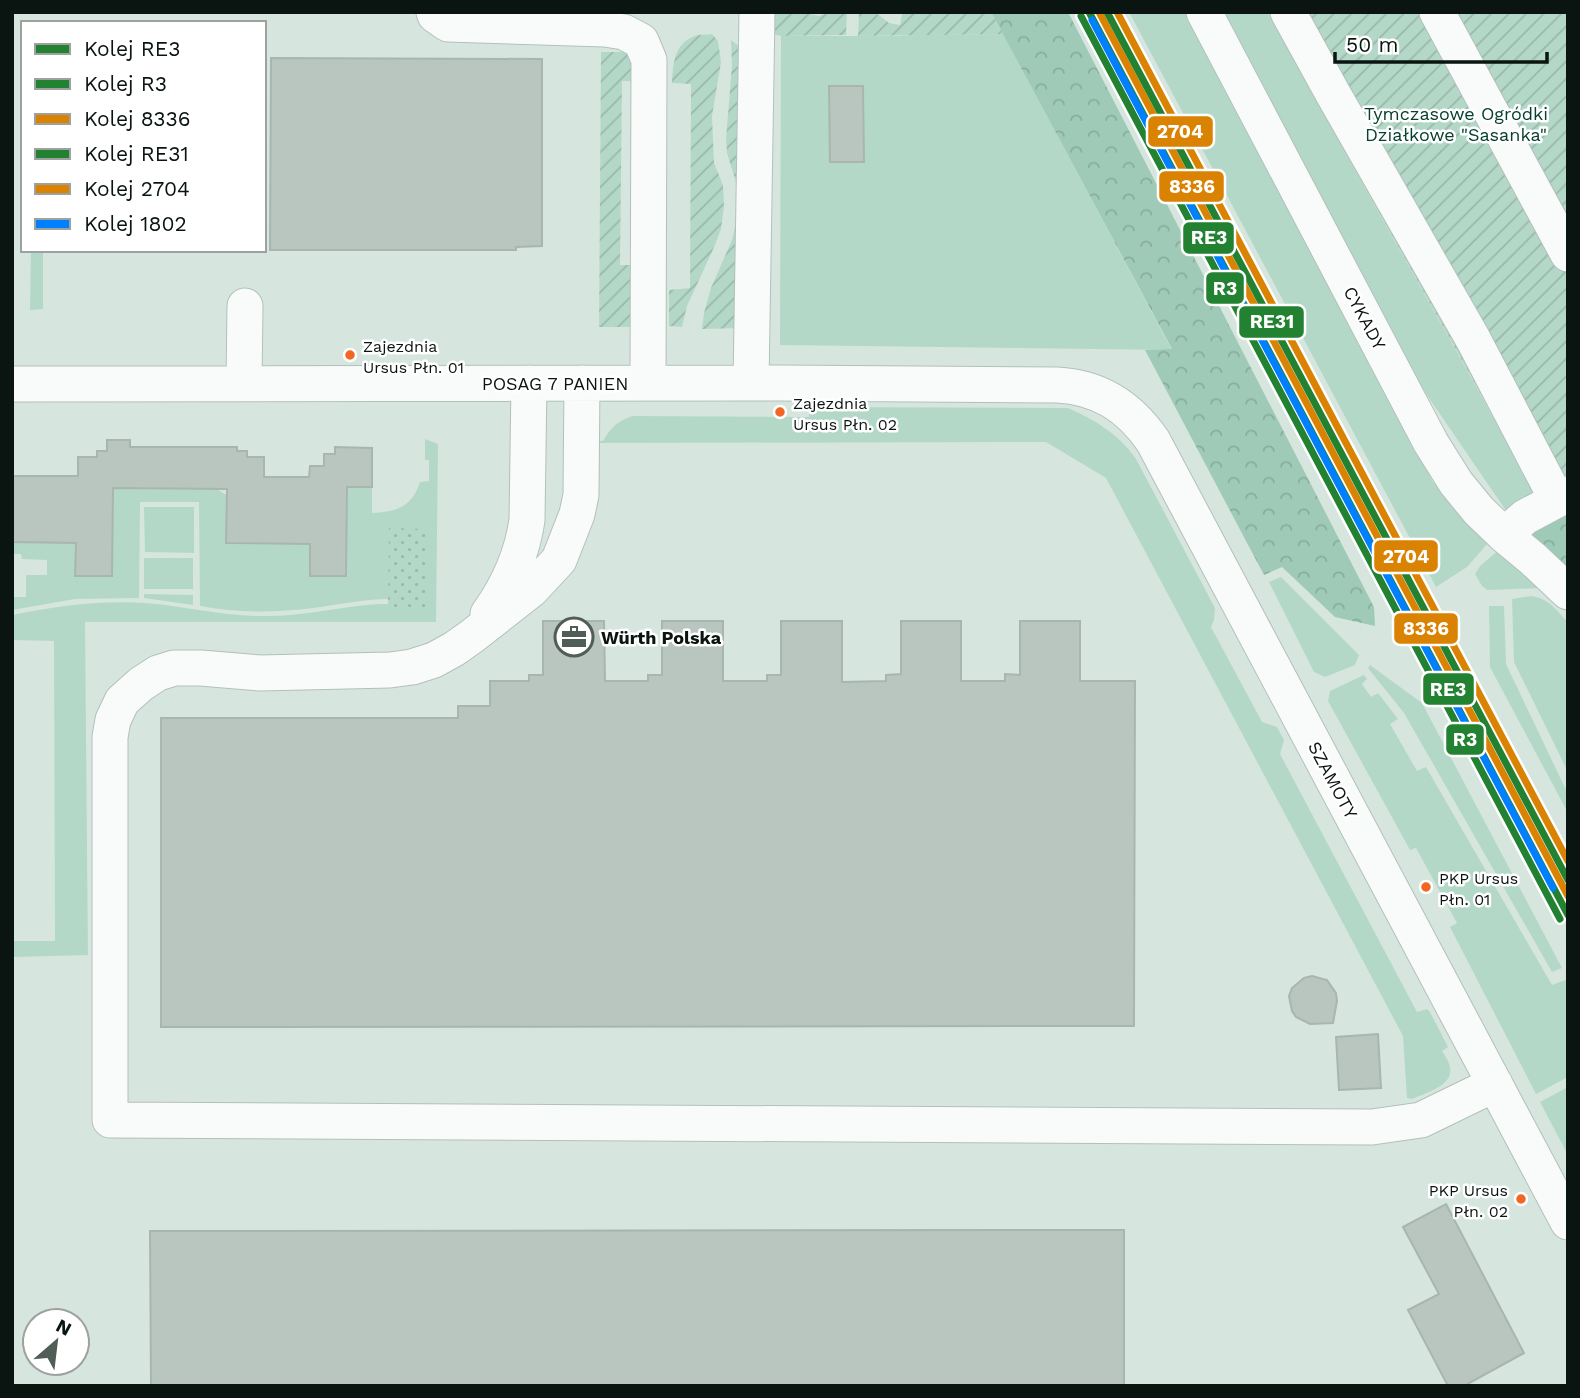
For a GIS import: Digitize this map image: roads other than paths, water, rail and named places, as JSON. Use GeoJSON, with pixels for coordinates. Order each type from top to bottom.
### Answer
{"type":"FeatureCollection","features":[{"type":"Feature","properties":{"kind":"street"},"geometry":{"type":"LineString","coordinates":[[434,12],[448,24],[605,29],[624,32],[641,41],[649,60],[648,383]]}},
{"type":"Feature","properties":{"kind":"street"},"geometry":{"type":"LineString","coordinates":[[751,383],[757,12]]}},
{"type":"Feature","properties":{"kind":"street","name":"CYKADY"},"geometry":{"type":"LineString","coordinates":[[1204,12],[1431,443],[1456,483],[1504,535],[1568,592]]}},
{"type":"Feature","properties":{"kind":"street"},"geometry":{"type":"LineString","coordinates":[[1288,12],[1562,497],[1525,517],[1504,535]]}},
{"type":"Feature","properties":{"kind":"street"},"geometry":{"type":"LineString","coordinates":[[1437,12],[1568,254]]}},
{"type":"Feature","properties":{"kind":"street"},"geometry":{"type":"LineString","coordinates":[[244,384],[245,306]]}},
{"type":"Feature","properties":{"kind":"street"},"geometry":{"type":"LineString","coordinates":[[471,637],[507,584],[525,538],[529,383]]}},
{"type":"Feature","properties":{"kind":"street"},"geometry":{"type":"LineString","coordinates":[[582,383],[580,495],[577,514],[559,560],[531,590],[454,649],[434,660],[390,670],[261,673],[174,668],[149,678],[122,701],[113,720],[110,737],[110,1120],[1372,1128],[1421,1120],[1494,1084]]}},
{"type":"Feature","properties":{"kind":"street","name":"POSAG 7 PANIEN"},"geometry":{"type":"LineString","coordinates":[[12,384],[1056,385]]}},
{"type":"Feature","properties":{"kind":"street","name":"SZAMOTY"},"geometry":{"type":"LineString","coordinates":[[1056,385],[1090,390],[1118,404],[1143,426],[1153,441],[1568,1222]]}},
{"type":"Feature","properties":{"kind":"rail line","name":"RE3"},"geometry":{"type":"LineString","coordinates":[[1089,12],[1568,915]]}},
{"type":"Feature","properties":{"kind":"rail line","name":"8336"},"geometry":{"type":"LineString","coordinates":[[1099,12],[1568,896]]}},
{"type":"Feature","properties":{"kind":"rail line","name":"RE31"},"geometry":{"type":"LineString","coordinates":[[1107,12],[1568,880]]}},
{"type":"Feature","properties":{"kind":"rail line","name":"2704"},"geometry":{"type":"LineString","coordinates":[[1117,12],[1568,861]]}},
{"type":"Feature","properties":{"kind":"rail line","name":"R3"},"geometry":{"type":"LineString","coordinates":[[1081,16],[1560,919]]}},
{"type":"Feature","properties":{"kind":"rail line","name":"1802"},"geometry":{"type":"LineString","coordinates":[[1092,20],[1553,888]]}},
{"type":"Feature","properties":{"kind":"place","name":"Zajezdnia Ursus Płn. 01"},"geometry":{"type":"Point","coordinates":[350,355]}},
{"type":"Feature","properties":{"kind":"place","name":"Zajezdnia Ursus Płn. 02"},"geometry":{"type":"Point","coordinates":[780,412]}},
{"type":"Feature","properties":{"kind":"place","name":"Würth Polska"},"geometry":{"type":"Point","coordinates":[574,637]}},
{"type":"Feature","properties":{"kind":"place","name":"PKP Ursus Płn. 01"},"geometry":{"type":"Point","coordinates":[1426,887]}},
{"type":"Feature","properties":{"kind":"place","name":"PKP Ursus Płn. 02"},"geometry":{"type":"Point","coordinates":[1521,1199]}},
{"type":"Feature","properties":{"kind":"park label","name":"Tymczasowe Ogródki Działkowe \"Sasanka\""},"geometry":{"type":"Point","coordinates":[1456,123]}}]}
